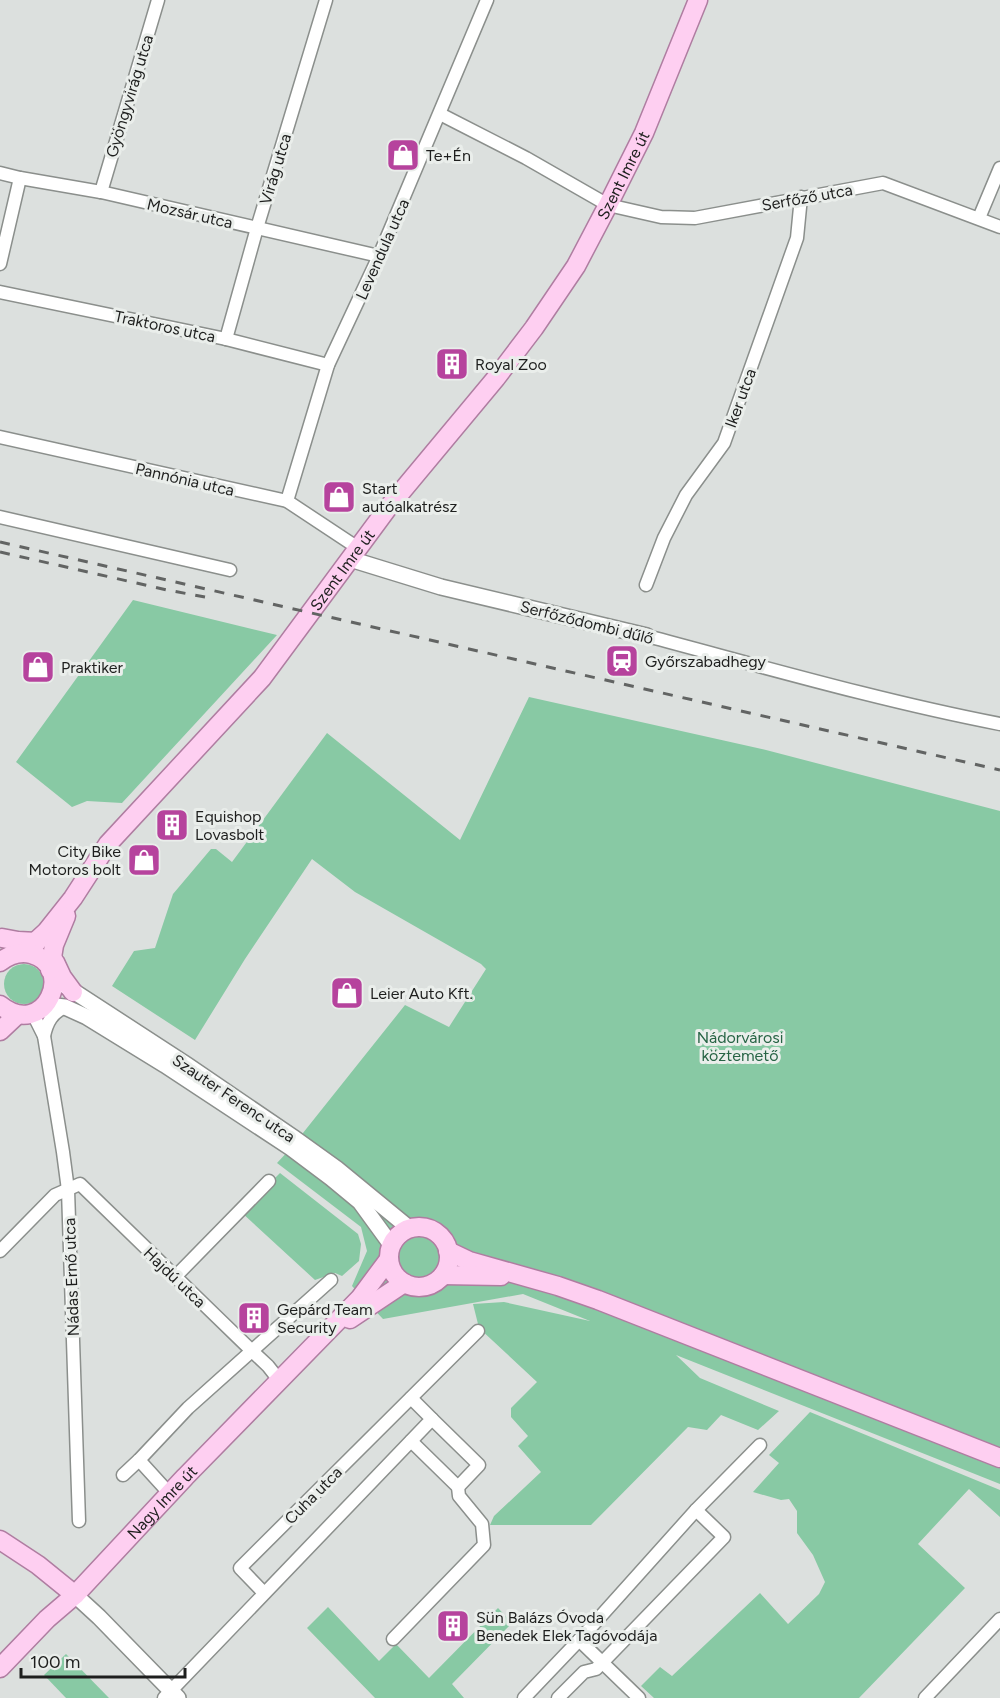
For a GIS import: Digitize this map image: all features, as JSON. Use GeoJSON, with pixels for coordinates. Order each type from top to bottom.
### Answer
{"type":"FeatureCollection","features":[{"type":"Feature","properties":{"kind":"main road","name":"Szent Imre út"},"geometry":{"type":"LineString","coordinates":[[32,1011],[51,996],[53,987],[51,973],[33,948],[73,898],[108,844],[262,678],[387,509],[496,378],[534,328],[576,266],[644,132],[698,0]]}},
{"type":"Feature","properties":{"kind":"main road"},"geometry":{"type":"LineString","coordinates":[[1,937],[33,948],[55,963],[69,1000]]}},
{"type":"Feature","properties":{"kind":"main road"},"geometry":{"type":"LineString","coordinates":[[0,962],[9,956],[33,948]]}},
{"type":"Feature","properties":{"kind":"main road"},"geometry":{"type":"LineString","coordinates":[[33,948],[35,956],[41,959],[51,973]]}},
{"type":"Feature","properties":{"kind":"main road"},"geometry":{"type":"LineString","coordinates":[[0,1005],[8,1012],[32,1011]]}},
{"type":"Feature","properties":{"kind":"main road"},"geometry":{"type":"LineString","coordinates":[[0,1031],[32,1011]]}},
{"type":"Feature","properties":{"kind":"main road"},"geometry":{"type":"LineString","coordinates":[[409,1228],[419,1228],[436,1233],[448,1251],[448,1261],[442,1275],[432,1284],[423,1287],[413,1287],[404,1283],[391,1269],[394,1241],[409,1228]]}},
{"type":"Feature","properties":{"kind":"main road"},"geometry":{"type":"LineString","coordinates":[[448,1251],[469,1261],[558,1286],[598,1300],[1000,1458]]}},
{"type":"Feature","properties":{"kind":"main road","name":"Nagy Imre út"},"geometry":{"type":"LineString","coordinates":[[0,1668],[47,1619],[75,1595],[169,1493],[360,1298],[391,1253]]}},
{"type":"Feature","properties":{"kind":"main road"},"geometry":{"type":"LineString","coordinates":[[442,1275],[523,1276]]}},
{"type":"Feature","properties":{"kind":"main road","name":"Nagy Imre út"},"geometry":{"type":"LineString","coordinates":[[324,1336],[404,1283]]}},
{"type":"Feature","properties":{"kind":"main road"},"geometry":{"type":"LineString","coordinates":[[0,1540],[38,1565],[75,1595]]}},
{"type":"Feature","properties":{"kind":"street","name":"Gyöngyvirág utca"},"geometry":{"type":"LineString","coordinates":[[101,192],[158,0]]}},
{"type":"Feature","properties":{"kind":"street","name":"Virág utca"},"geometry":{"type":"LineString","coordinates":[[226,339],[326,0]]}},
{"type":"Feature","properties":{"kind":"street","name":"Levendula utca"},"geometry":{"type":"LineString","coordinates":[[287,501],[328,365],[380,256],[487,0]]}},
{"type":"Feature","properties":{"kind":"street","name":"Serfőző utca"},"geometry":{"type":"LineString","coordinates":[[440,114],[526,158],[608,205],[661,217],[695,218],[883,183],[1000,227]]}},
{"type":"Feature","properties":{"kind":"street"},"geometry":{"type":"LineString","coordinates":[[979,219],[1000,168]]}},
{"type":"Feature","properties":{"kind":"street","name":"Mozsár utca"},"geometry":{"type":"LineString","coordinates":[[0,173],[101,192],[380,256]]}},
{"type":"Feature","properties":{"kind":"street"},"geometry":{"type":"LineString","coordinates":[[0,264],[20,178]]}},
{"type":"Feature","properties":{"kind":"street","name":"Iker utca"},"geometry":{"type":"LineString","coordinates":[[646,585],[664,538],[686,495],[724,443],[797,238],[801,197]]}},
{"type":"Feature","properties":{"kind":"street","name":"Traktoros utca"},"geometry":{"type":"LineString","coordinates":[[0,292],[226,339],[328,365]]}},
{"type":"Feature","properties":{"kind":"street","name":"Pannónia utca"},"geometry":{"type":"LineString","coordinates":[[0,437],[287,501],[354,554]]}},
{"type":"Feature","properties":{"kind":"street"},"geometry":{"type":"LineString","coordinates":[[0,517],[230,570]]}},
{"type":"Feature","properties":{"kind":"street","name":"Serfőződombi dűlő"},"geometry":{"type":"LineString","coordinates":[[354,554],[441,586],[647,636],[905,704],[1000,724]]}},
{"type":"Feature","properties":{"kind":"street","name":"Szauter Ferenc utca"},"geometry":{"type":"LineString","coordinates":[[51,973],[69,1000],[87,1017],[291,1148],[331,1178],[360,1202],[391,1253]]}},
{"type":"Feature","properties":{"kind":"street"},"geometry":{"type":"LineString","coordinates":[[44,1036],[53,1014],[69,1000]]}},
{"type":"Feature","properties":{"kind":"street","name":"Szauter Ferenc utca"},"geometry":{"type":"LineString","coordinates":[[32,1011],[69,1000],[187,1065],[360,1186],[409,1228]]}},
{"type":"Feature","properties":{"kind":"street","name":"Nádas Ernő utca"},"geometry":{"type":"LineString","coordinates":[[32,1011],[44,1036],[68,1190],[78,1521]]}},
{"type":"Feature","properties":{"kind":"street"},"geometry":{"type":"LineString","coordinates":[[175,1277],[269,1181]]}},
{"type":"Feature","properties":{"kind":"street","name":"Hajdú utca"},"geometry":{"type":"LineString","coordinates":[[68,1190],[80,1184],[268,1366],[279,1380]]}},
{"type":"Feature","properties":{"kind":"street"},"geometry":{"type":"LineString","coordinates":[[0,1251],[55,1195],[68,1190]]}},
{"type":"Feature","properties":{"kind":"street"},"geometry":{"type":"LineString","coordinates":[[123,1475],[188,1408],[331,1280]]}},
{"type":"Feature","properties":{"kind":"street","name":"Cuha utca"},"geometry":{"type":"LineString","coordinates":[[264,1593],[240,1568],[478,1331]]}},
{"type":"Feature","properties":{"kind":"street"},"geometry":{"type":"LineString","coordinates":[[411,1398],[479,1466],[458,1487]]}},
{"type":"Feature","properties":{"kind":"street","name":"Cuha utca"},"geometry":{"type":"LineString","coordinates":[[171,1696],[264,1593],[432,1419]]}},
{"type":"Feature","properties":{"kind":"street"},"geometry":{"type":"LineString","coordinates":[[393,1640],[483,1545],[482,1524],[459,1496],[458,1487],[411,1441]]}},
{"type":"Feature","properties":{"kind":"street"},"geometry":{"type":"LineString","coordinates":[[524,1698],[696,1510],[760,1445]]}},
{"type":"Feature","properties":{"kind":"street"},"geometry":{"type":"LineString","coordinates":[[139,1460],[169,1493]]}},
{"type":"Feature","properties":{"kind":"street"},"geometry":{"type":"LineString","coordinates":[[558,1698],[584,1672],[593,1670],[602,1662],[724,1537],[696,1510]]}},
{"type":"Feature","properties":{"kind":"street"},"geometry":{"type":"LineString","coordinates":[[75,1595],[99,1617],[171,1696]]}},
{"type":"Feature","properties":{"kind":"street"},"geometry":{"type":"LineString","coordinates":[[926,1698],[1000,1619]]}},
{"type":"Feature","properties":{"kind":"street"},"geometry":{"type":"LineString","coordinates":[[579,1640],[639,1698]]}},
{"type":"Feature","properties":{"kind":"green space"},"geometry":{"type":"Polygon","coordinates":[[[133,600],[277,635],[122,803],[87,801],[72,807],[16,762],[133,600]]]}},
{"type":"Feature","properties":{"kind":"green space","name":"Nádorvárosi köztemető"},"geometry":{"type":"Polygon","coordinates":[[[529,697],[766,750],[1000,811],[1000,1484],[676,1355],[700,1378],[779,1411],[758,1430],[721,1415],[707,1430],[688,1427],[591,1525],[490,1525],[494,1516],[541,1472],[518,1446],[528,1436],[511,1417],[511,1408],[537,1382],[479,1328],[473,1304],[504,1302],[590,1321],[523,1294],[383,1319],[352,1286],[367,1251],[361,1227],[277,1163],[405,1005],[449,1027],[486,969],[355,892],[312,859],[245,959],[195,1040],[112,986],[134,951],[155,948],[173,894],[211,849],[216,849],[232,862],[327,733],[460,840],[529,697]]]}},
{"type":"Feature","properties":{"kind":"green space"},"geometry":{"type":"Polygon","coordinates":[[[24,964],[38,970],[44,984],[38,998],[24,1004],[10,998],[4,984],[10,970],[24,964]]]}},
{"type":"Feature","properties":{"kind":"green space"},"geometry":{"type":"Polygon","coordinates":[[[280,1173],[358,1234],[361,1244],[359,1261],[342,1276],[335,1273],[315,1280],[241,1212],[280,1173]]]}},
{"type":"Feature","properties":{"kind":"green space"},"geometry":{"type":"Polygon","coordinates":[[[810,1412],[1000,1490],[1000,1517],[969,1489],[918,1544],[965,1588],[859,1698],[654,1698],[641,1686],[660,1667],[672,1676],[760,1593],[788,1624],[819,1594],[825,1582],[813,1555],[797,1533],[797,1511],[789,1499],[781,1500],[753,1492],[779,1463],[769,1455],[810,1412]]]}},
{"type":"Feature","properties":{"kind":"green space"},"geometry":{"type":"Polygon","coordinates":[[[328,1607],[379,1661],[396,1644],[429,1678],[498,1608],[512,1623],[452,1684],[464,1698],[375,1698],[307,1628],[328,1607]]]}},
{"type":"Feature","properties":{"kind":"green space"},"geometry":{"type":"Polygon","coordinates":[[[66,1654],[109,1698],[66,1698],[44,1675],[66,1654]]]}},
{"type":"Feature","properties":{"kind":"railway"},"geometry":{"type":"LineString","coordinates":[[0,542],[1000,770]]}},
{"type":"Feature","properties":{"kind":"railway"},"geometry":{"type":"LineString","coordinates":[[0,552],[205,597]]}},
{"type":"Feature","properties":{"kind":"place","name":"Te+Én"},"geometry":{"type":"Point","coordinates":[403,155]}},
{"type":"Feature","properties":{"kind":"place","name":"Royal Zoo"},"geometry":{"type":"Point","coordinates":[452,364]}},
{"type":"Feature","properties":{"kind":"place","name":"Start autóalkatrész"},"geometry":{"type":"Point","coordinates":[339,497]}},
{"type":"Feature","properties":{"kind":"place","name":"Győrszabadhegy"},"geometry":{"type":"Point","coordinates":[622,661]}},
{"type":"Feature","properties":{"kind":"place","name":"Praktiker"},"geometry":{"type":"Point","coordinates":[38,667]}},
{"type":"Feature","properties":{"kind":"place","name":"Equishop Lovasbolt"},"geometry":{"type":"Point","coordinates":[172,825]}},
{"type":"Feature","properties":{"kind":"place","name":"City Bike Motoros bolt"},"geometry":{"type":"Point","coordinates":[144,860]}},
{"type":"Feature","properties":{"kind":"place","name":"Leier Auto Kft."},"geometry":{"type":"Point","coordinates":[347,993]}},
{"type":"Feature","properties":{"kind":"place","name":"Gepárd Team Security"},"geometry":{"type":"Point","coordinates":[254,1318]}},
{"type":"Feature","properties":{"kind":"place","name":"Sün Balázs Óvoda Benedek Elek Tagóvodája"},"geometry":{"type":"Point","coordinates":[453,1626]}}]}
